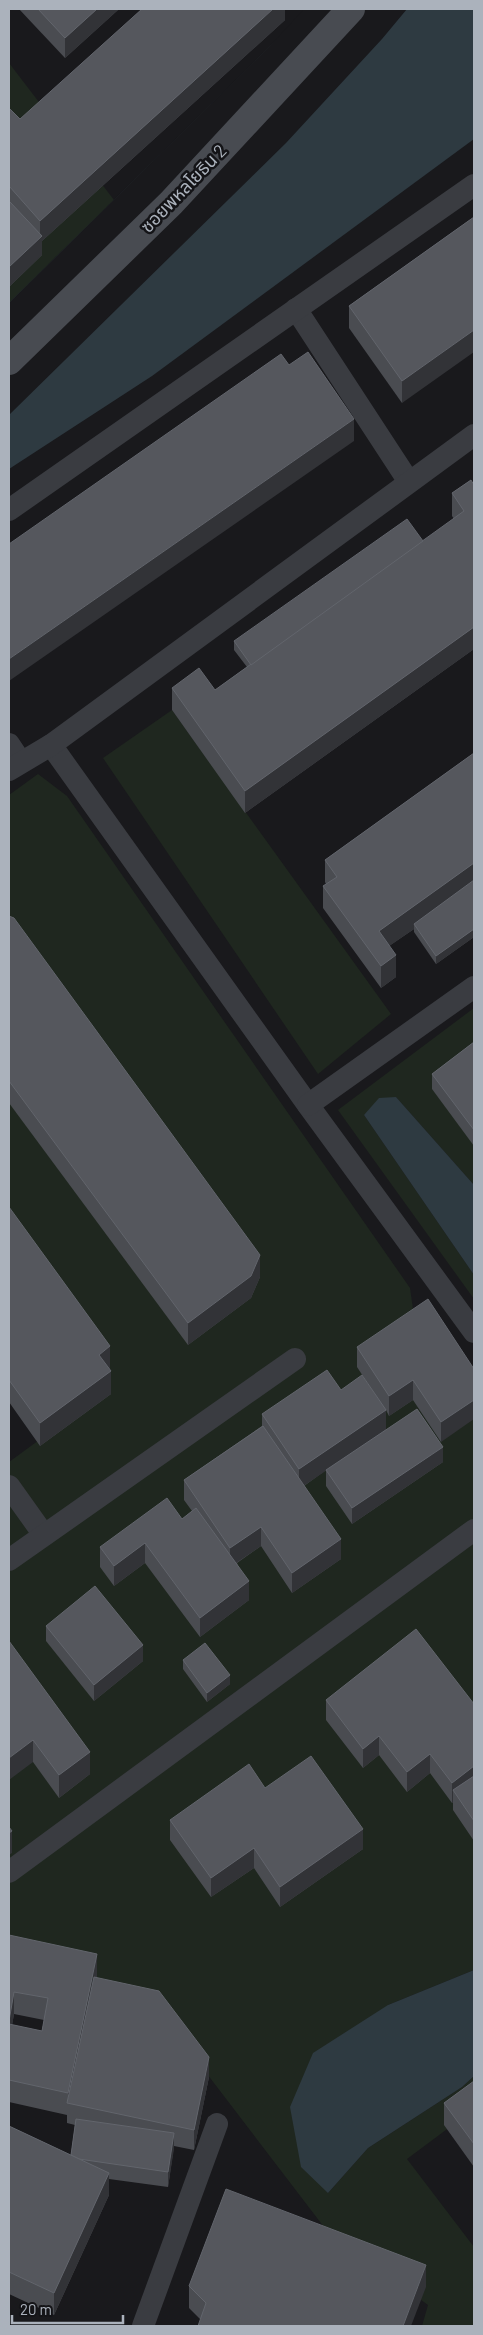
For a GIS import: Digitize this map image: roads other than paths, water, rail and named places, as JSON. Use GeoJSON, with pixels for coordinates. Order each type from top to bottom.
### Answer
{"type":"FeatureCollection","features":[{"type":"Feature","properties":{"kind":"street","name":"ซอยพหลโยธิน 2"},"geometry":{"type":"LineString","coordinates":[[9,361],[171,203],[351,9]]}},
{"type":"Feature","properties":{"kind":"lane"},"geometry":{"type":"LineString","coordinates":[[9,510],[474,184]]}},
{"type":"Feature","properties":{"kind":"lane"},"geometry":{"type":"LineString","coordinates":[[296,308],[408,482]]}},
{"type":"Feature","properties":{"kind":"lane"},"geometry":{"type":"LineString","coordinates":[[13,759],[51,745],[474,435]]}},
{"type":"Feature","properties":{"kind":"lane"},"geometry":{"type":"LineString","coordinates":[[51,745],[308,1105],[474,1332]]}},
{"type":"Feature","properties":{"kind":"lane"},"geometry":{"type":"LineString","coordinates":[[308,1105],[474,987]]}},
{"type":"Feature","properties":{"kind":"lane"},"geometry":{"type":"LineString","coordinates":[[9,1560],[295,1358]]}},
{"type":"Feature","properties":{"kind":"lane"},"geometry":{"type":"LineString","coordinates":[[9,1486],[44,1535]]}},
{"type":"Feature","properties":{"kind":"lane"},"geometry":{"type":"LineString","coordinates":[[9,1872],[474,1530]]}},
{"type":"Feature","properties":{"kind":"lane"},"geometry":{"type":"LineString","coordinates":[[143,2326],[217,2124]]}}]}
